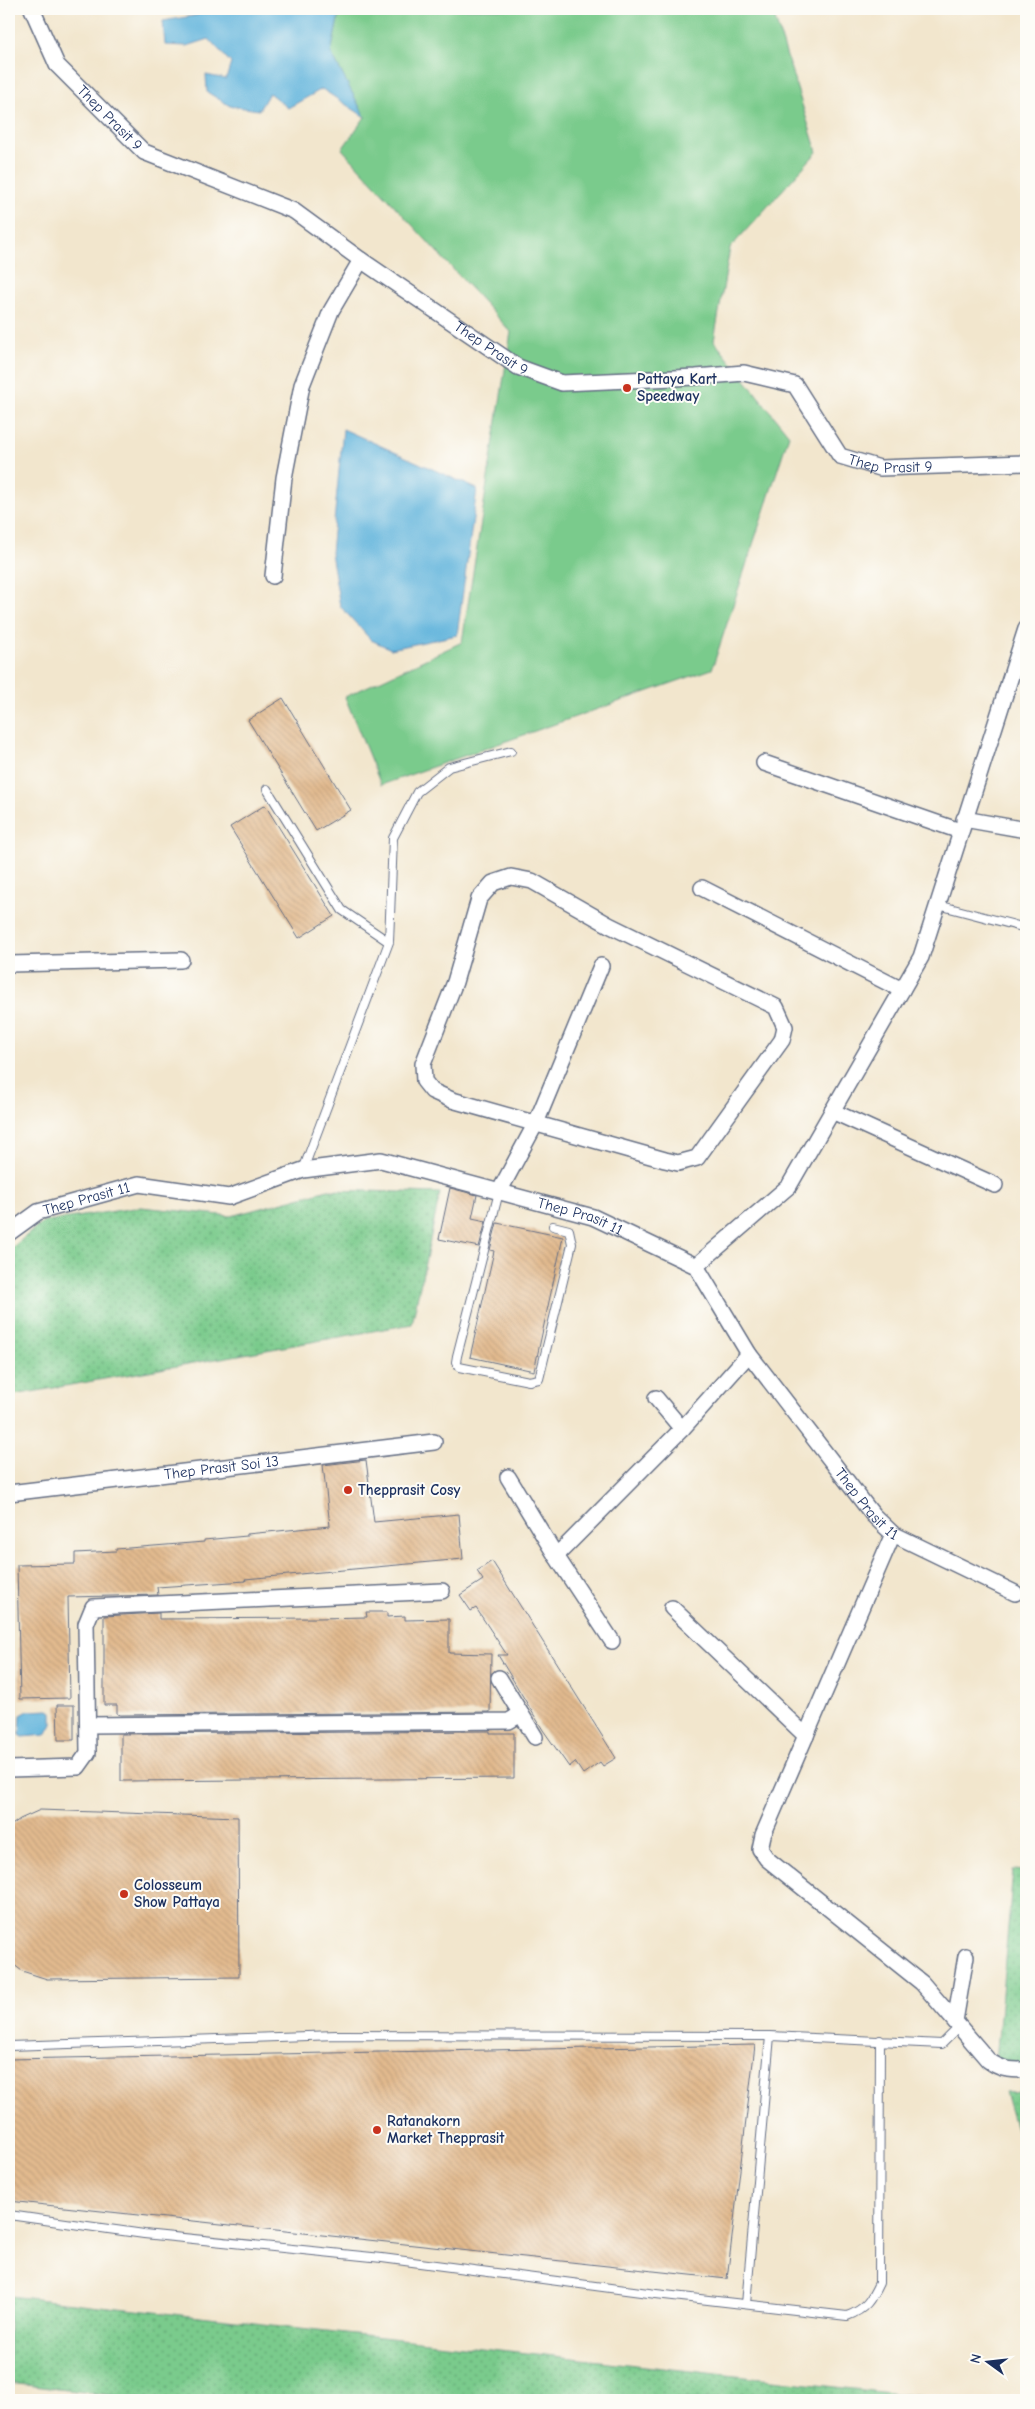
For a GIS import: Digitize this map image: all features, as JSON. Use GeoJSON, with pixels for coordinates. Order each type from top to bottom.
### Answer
{"type":"FeatureCollection","features":[{"type":"Feature","properties":{"kind":"street","name":"Thep Prasit 9"},"geometry":{"type":"LineString","coordinates":[[32,9],[57,66],[144,152],[294,211],[361,260],[518,367],[562,383],[744,373],[795,385],[840,456],[880,468],[1026,463]]}},
{"type":"Feature","properties":{"kind":"street"},"geometry":{"type":"LineString","coordinates":[[273,576],[284,478],[302,385],[331,311],[361,260]]}},
{"type":"Feature","properties":{"kind":"street"},"geometry":{"type":"LineString","coordinates":[[696,1266],[789,1186],[921,957],[1026,629]]}},
{"type":"Feature","properties":{"kind":"street"},"geometry":{"type":"LineString","coordinates":[[764,762],[962,825],[1026,830]]}},
{"type":"Feature","properties":{"kind":"street"},"geometry":{"type":"LineString","coordinates":[[511,877],[532,882],[609,924],[776,1007],[782,1017],[785,1027],[782,1040],[697,1158],[678,1163],[536,1123],[452,1100],[432,1091],[424,1081],[423,1064],[454,982],[480,899],[493,882],[511,877]]}},
{"type":"Feature","properties":{"kind":"street"},"geometry":{"type":"LineString","coordinates":[[702,888],[902,990]]}},
{"type":"Feature","properties":{"kind":"street"},"geometry":{"type":"LineString","coordinates":[[9,964],[181,960]]}},
{"type":"Feature","properties":{"kind":"street"},"geometry":{"type":"LineString","coordinates":[[499,1192],[536,1123],[601,966]]}},
{"type":"Feature","properties":{"kind":"street"},"geometry":{"type":"LineString","coordinates":[[832,1111],[995,1186]]}},
{"type":"Feature","properties":{"kind":"street","name":"Thep Prasit 11"},"geometry":{"type":"LineString","coordinates":[[9,1232],[38,1212],[139,1184],[229,1197],[303,1170],[381,1160],[593,1217],[696,1266],[749,1354],[873,1515],[893,1534],[1015,1593]]}},
{"type":"Feature","properties":{"kind":"street"},"geometry":{"type":"LineString","coordinates":[[556,1556],[682,1429],[749,1354]]}},
{"type":"Feature","properties":{"kind":"street"},"geometry":{"type":"LineString","coordinates":[[656,1398],[682,1429]]}},
{"type":"Feature","properties":{"kind":"street","name":"Thep Prasit Soi 13"},"geometry":{"type":"LineString","coordinates":[[9,1493],[434,1442]]}},
{"type":"Feature","properties":{"kind":"street"},"geometry":{"type":"LineString","coordinates":[[508,1477],[556,1556],[612,1641]]}},
{"type":"Feature","properties":{"kind":"street"},"geometry":{"type":"LineString","coordinates":[[893,1534],[762,1835],[760,1849],[767,1859],[922,1983],[988,2060],[998,2068],[1026,2070]]}},
{"type":"Feature","properties":{"kind":"street"},"geometry":{"type":"LineString","coordinates":[[9,1769],[78,1767],[88,1753],[86,1624],[93,1607],[442,1591]]}},
{"type":"Feature","properties":{"kind":"street"},"geometry":{"type":"LineString","coordinates":[[672,1608],[806,1736]]}},
{"type":"Feature","properties":{"kind":"street"},"geometry":{"type":"LineString","coordinates":[[499,1678],[535,1737]]}},
{"type":"Feature","properties":{"kind":"street"},"geometry":{"type":"LineString","coordinates":[[88,1725],[509,1721],[521,1714]]}},
{"type":"Feature","properties":{"kind":"street"},"geometry":{"type":"LineString","coordinates":[[957,2023],[966,1956]]}},
{"type":"Feature","properties":{"kind":"lane"},"geometry":{"type":"LineString","coordinates":[[303,1170],[389,942],[393,838],[417,792],[450,767],[511,751]]}},
{"type":"Feature","properties":{"kind":"lane"},"geometry":{"type":"LineString","coordinates":[[267,788],[342,910],[389,942]]}},
{"type":"Feature","properties":{"kind":"lane"},"geometry":{"type":"LineString","coordinates":[[938,905],[1026,928]]}},
{"type":"Feature","properties":{"kind":"lane"},"geometry":{"type":"LineString","coordinates":[[499,1192],[457,1356],[456,1362],[459,1367],[529,1381],[539,1379],[572,1244],[569,1230],[553,1226]]}},
{"type":"Feature","properties":{"kind":"lane"},"geometry":{"type":"LineString","coordinates":[[9,2046],[337,2035],[770,2036],[942,2044],[957,2023]]}},
{"type":"Feature","properties":{"kind":"lane"},"geometry":{"type":"LineString","coordinates":[[746,2304],[770,2036]]}},
{"type":"Feature","properties":{"kind":"lane"},"geometry":{"type":"LineString","coordinates":[[9,2215],[144,2234],[382,2258],[847,2316],[862,2310],[872,2300],[879,2282],[880,2040]]}},
{"type":"Feature","properties":{"kind":"green space","name":"Pattaya Kart Speedway"},"geometry":{"type":"Polygon","coordinates":[[[340,9],[772,9],[817,152],[730,248],[714,341],[789,435],[712,669],[381,785],[345,697],[462,642],[511,332],[342,149],[365,117],[331,53],[340,9]]]}},
{"type":"Feature","properties":{"kind":"green space"},"geometry":{"type":"Polygon","coordinates":[[[328,1190],[440,1193],[412,1324],[9,1396],[9,1250],[43,1222],[141,1207],[231,1216],[328,1190]]]}},
{"type":"Feature","properties":{"kind":"green space"},"geometry":{"type":"Polygon","coordinates":[[[1013,1870],[1026,1871],[1026,2071],[995,2072],[1013,1870]]]}},
{"type":"Feature","properties":{"kind":"green space"},"geometry":{"type":"Polygon","coordinates":[[[1026,2091],[1026,2163],[1005,2092],[1026,2091]]]}},
{"type":"Feature","properties":{"kind":"green space"},"geometry":{"type":"Polygon","coordinates":[[[9,2296],[954,2400],[149,2400],[9,2383],[9,2296]]]}},
{"type":"Feature","properties":{"kind":"water"},"geometry":{"type":"Polygon","coordinates":[[[203,9],[340,9],[331,53],[365,117],[322,89],[288,108],[269,93],[259,110],[230,106],[207,92],[206,75],[226,79],[231,63],[209,39],[187,46],[165,45],[163,21],[198,15],[203,9]]]}},
{"type":"Feature","properties":{"kind":"water"},"geometry":{"type":"Polygon","coordinates":[[[343,429],[477,489],[457,635],[391,649],[371,640],[340,606],[331,553],[343,429]]]}},
{"type":"Feature","properties":{"kind":"water"},"geometry":{"type":"Polygon","coordinates":[[[49,1710],[52,1712],[52,1724],[46,1735],[23,1737],[20,1735],[21,1715],[28,1711],[49,1710]]]}},
{"type":"Feature","properties":{"kind":"building"},"geometry":{"type":"Polygon","coordinates":[[[283,698],[351,810],[316,831],[248,720],[283,698]]]}},
{"type":"Feature","properties":{"kind":"building"},"geometry":{"type":"Polygon","coordinates":[[[265,805],[334,916],[299,938],[230,827],[265,805]]]}},
{"type":"Feature","properties":{"kind":"building"},"geometry":{"type":"Polygon","coordinates":[[[450,1188],[477,1195],[472,1218],[486,1221],[479,1247],[439,1239],[450,1188]]]}},
{"type":"Feature","properties":{"kind":"building"},"geometry":{"type":"Polygon","coordinates":[[[497,1223],[563,1237],[534,1371],[470,1357],[494,1251],[490,1250],[497,1223]]]}},
{"type":"Feature","properties":{"kind":"building"},"geometry":{"type":"Polygon","coordinates":[[[366,1460],[374,1522],[459,1514],[463,1559],[245,1579],[246,1581],[157,1587],[158,1595],[68,1597],[70,1698],[20,1699],[17,1565],[75,1564],[75,1553],[204,1542],[204,1540],[247,1536],[247,1534],[330,1526],[323,1465],[366,1460]]]}},
{"type":"Feature","properties":{"kind":"building"},"geometry":{"type":"Polygon","coordinates":[[[492,1561],[616,1758],[603,1766],[600,1762],[583,1774],[575,1762],[569,1767],[543,1730],[498,1655],[507,1655],[476,1608],[471,1611],[460,1595],[483,1580],[477,1571],[492,1561]]]}},
{"type":"Feature","properties":{"kind":"building"},"geometry":{"type":"Polygon","coordinates":[[[366,1612],[387,1612],[387,1617],[405,1616],[405,1620],[449,1619],[449,1653],[491,1654],[490,1712],[120,1715],[117,1714],[117,1705],[104,1705],[104,1616],[159,1613],[159,1619],[318,1618],[367,1617],[366,1612]]]}},
{"type":"Feature","properties":{"kind":"building"},"geometry":{"type":"Polygon","coordinates":[[[57,1705],[74,1705],[74,1740],[58,1740],[57,1705]]]}},
{"type":"Feature","properties":{"kind":"building"},"geometry":{"type":"Polygon","coordinates":[[[490,1731],[490,1733],[514,1733],[514,1778],[121,1781],[121,1734],[490,1731]]]}},
{"type":"Feature","properties":{"kind":"building","name":"Colosseum Show Pattaya"},"geometry":{"type":"Polygon","coordinates":[[[40,1810],[238,1817],[239,1977],[47,1979],[22,1971],[9,1961],[9,1827],[20,1819],[40,1810]]]}},
{"type":"Feature","properties":{"kind":"building","name":"Ratanakorn Market Thepprasit"},"geometry":{"type":"Polygon","coordinates":[[[755,2045],[727,2279],[9,2201],[9,2059],[755,2045]]]}},
{"type":"Feature","properties":{"kind":"place","name":"Pattaya Kart Speedway"},"geometry":{"type":"Point","coordinates":[627,388]}},
{"type":"Feature","properties":{"kind":"place","name":"Thepprasit Cosy"},"geometry":{"type":"Point","coordinates":[348,1490]}},
{"type":"Feature","properties":{"kind":"place","name":"Colosseum Show Pattaya"},"geometry":{"type":"Point","coordinates":[124,1894]}},
{"type":"Feature","properties":{"kind":"place","name":"Ratanakorn Market Thepprasit"},"geometry":{"type":"Point","coordinates":[377,2130]}}]}
